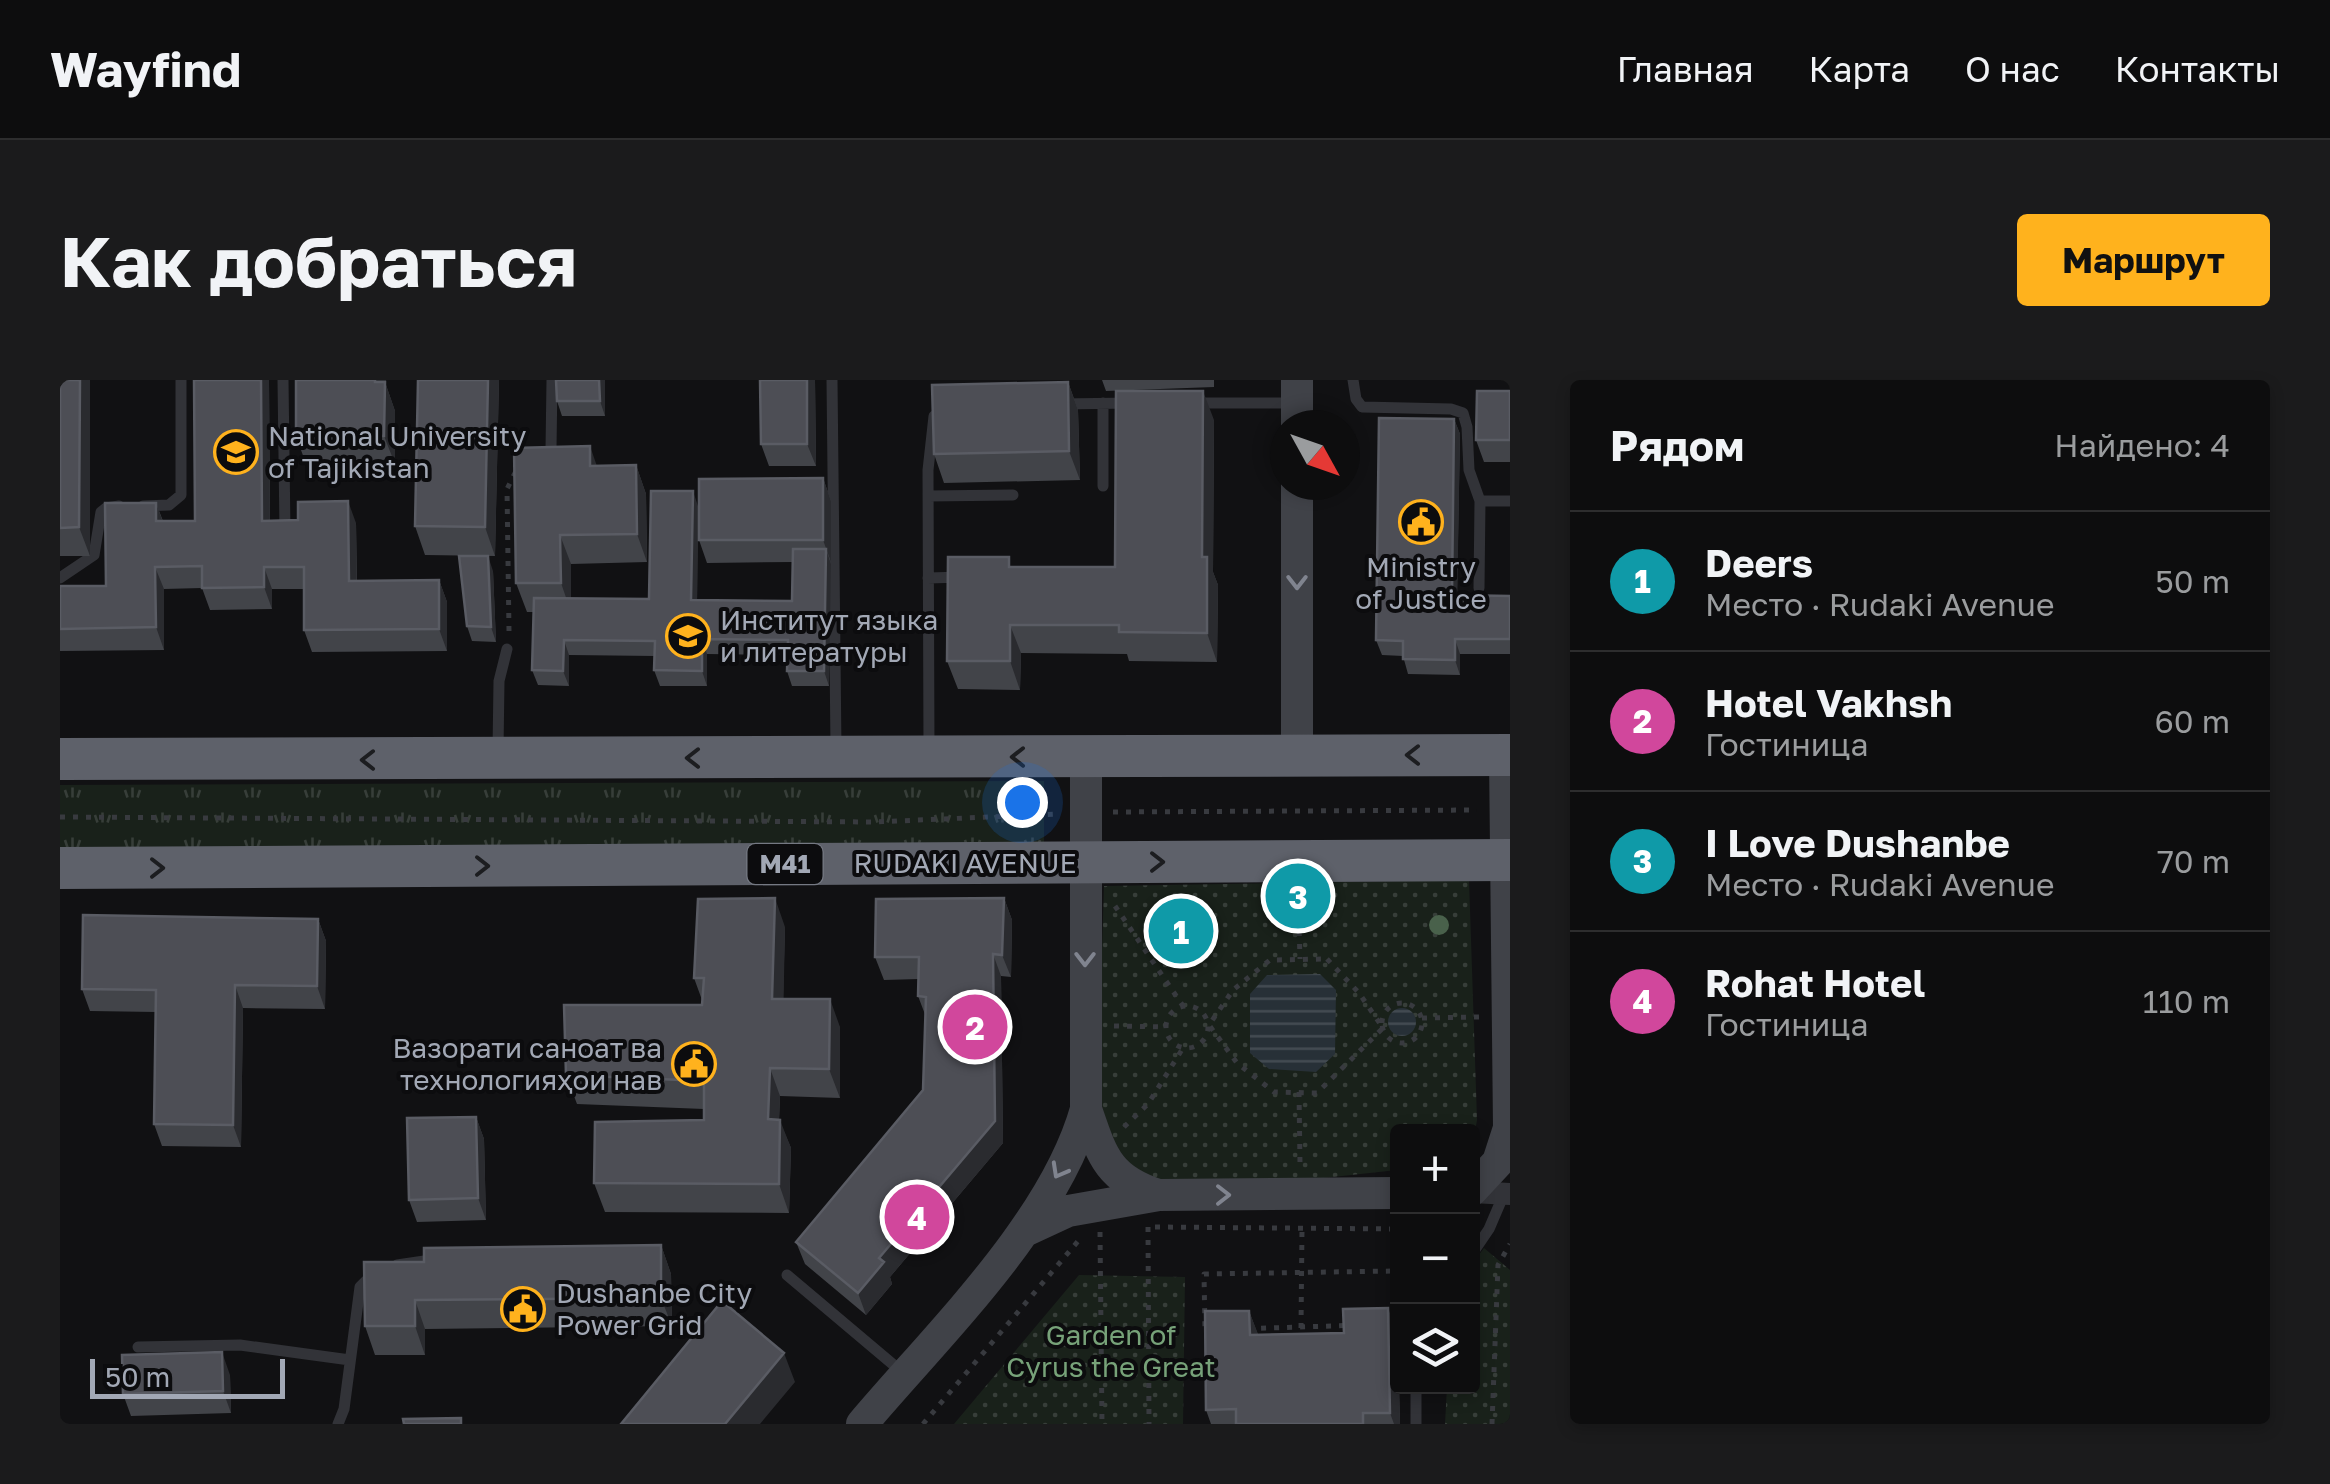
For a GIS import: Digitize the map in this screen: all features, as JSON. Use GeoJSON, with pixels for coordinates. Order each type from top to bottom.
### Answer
{"type":"FeatureCollection","features":[{"type":"Feature","properties":{"kind":"highway"},"geometry":{"type":"LineString","coordinates":[[60,760],[1508,755]]}},
{"type":"Feature","properties":{"kind":"highway","name":"RUDAKI AVENUE"},"geometry":{"type":"LineString","coordinates":[[60,868],[1508,860]]}},
{"type":"Feature","properties":{"kind":"street"},"geometry":{"type":"LineString","coordinates":[[1297,500],[1298,755]]}},
{"type":"Feature","properties":{"kind":"street"},"geometry":{"type":"LineString","coordinates":[[1490,1192],[1510,1130],[1508,755]]}},
{"type":"Feature","properties":{"kind":"street"},"geometry":{"type":"LineString","coordinates":[[1086,756],[1086,1109],[1100,1150],[1112,1169],[1127,1183],[1159,1195]]}},
{"type":"Feature","properties":{"kind":"street"},"geometry":{"type":"LineString","coordinates":[[862,1424],[1027,1230],[1074,1143],[1086,1109]]}},
{"type":"Feature","properties":{"kind":"street"},"geometry":{"type":"LineString","coordinates":[[1027,1230],[1068,1211],[1159,1195],[1390,1193]]}},
{"type":"Feature","properties":{"kind":"lane"},"geometry":{"type":"LineString","coordinates":[[60,578],[94,556],[100,517],[106,508],[162,506],[181,496],[181,380]]}},
{"type":"Feature","properties":{"kind":"lane"},"geometry":{"type":"LineString","coordinates":[[283,380],[285,532]]}},
{"type":"Feature","properties":{"kind":"lane"},"geometry":{"type":"LineString","coordinates":[[516,471],[542,465],[551,457],[552,380]]}},
{"type":"Feature","properties":{"kind":"lane"},"geometry":{"type":"LineString","coordinates":[[832,380],[836,757]]}},
{"type":"Feature","properties":{"kind":"lane"},"geometry":{"type":"LineString","coordinates":[[1353,380],[1356,400],[1362,407],[1451,409],[1463,413],[1468,426],[1470,470],[1480,501],[1478,588]]}},
{"type":"Feature","properties":{"kind":"lane"},"geometry":{"type":"LineString","coordinates":[[1180,403],[1297,402]]}},
{"type":"Feature","properties":{"kind":"lane"},"geometry":{"type":"LineString","coordinates":[[1047,404],[1142,403]]}},
{"type":"Feature","properties":{"kind":"lane"},"geometry":{"type":"LineString","coordinates":[[929,757],[928,496],[934,404]]}},
{"type":"Feature","properties":{"kind":"lane"},"geometry":{"type":"LineString","coordinates":[[1103,404],[1103,486]]}},
{"type":"Feature","properties":{"kind":"lane"},"geometry":{"type":"LineString","coordinates":[[928,496],[1013,494]]}},
{"type":"Feature","properties":{"kind":"lane"},"geometry":{"type":"LineString","coordinates":[[1480,501],[1510,501]]}},
{"type":"Feature","properties":{"kind":"lane"},"geometry":{"type":"LineString","coordinates":[[928,578],[968,577]]}},
{"type":"Feature","properties":{"kind":"lane"},"geometry":{"type":"LineString","coordinates":[[498,760],[499,681],[507,649]]}},
{"type":"Feature","properties":{"kind":"lane"},"geometry":{"type":"LineString","coordinates":[[1480,1242],[1489,1229],[1490,1192]]}},
{"type":"Feature","properties":{"kind":"lane"},"geometry":{"type":"LineString","coordinates":[[338,1424],[344,1409],[360,1287],[368,1276],[412,1262],[453,1259]]}},
{"type":"Feature","properties":{"kind":"lane"},"geometry":{"type":"LineString","coordinates":[[787,1275],[904,1374]]}},
{"type":"Feature","properties":{"kind":"lane"},"geometry":{"type":"LineString","coordinates":[[138,1346],[260,1347],[350,1360]]}},
{"type":"Feature","properties":{"kind":"lane"},"geometry":{"type":"LineString","coordinates":[[1416,1394],[1416,1424]]}},
{"type":"Feature","properties":{"kind":"path"},"geometry":{"type":"LineString","coordinates":[[507,649],[507,489],[516,471]]}},
{"type":"Feature","properties":{"kind":"path"},"geometry":{"type":"LineString","coordinates":[[60,817],[874,822],[1086,812],[1506,810]]}},
{"type":"Feature","properties":{"kind":"path"},"geometry":{"type":"LineString","coordinates":[[1297,861],[1300,959]]}},
{"type":"Feature","properties":{"kind":"path"},"geometry":{"type":"LineString","coordinates":[[1085,862],[1184,1006]]}},
{"type":"Feature","properties":{"kind":"path"},"geometry":{"type":"LineString","coordinates":[[1100,1150],[1148,1104],[1182,1048],[1202,1043],[1208,1025],[1233,990],[1270,960],[1327,958],[1359,994],[1382,1028],[1390,1039],[1404,1044],[1416,1038],[1422,1018],[1416,1008],[1398,1003],[1386,1010],[1382,1028],[1317,1092],[1274,1092],[1238,1063],[1208,1025],[1198,1008],[1184,1006],[1171,1014],[1166,1027],[1170,1040],[1182,1048]]}},
{"type":"Feature","properties":{"kind":"path"},"geometry":{"type":"LineString","coordinates":[[1422,1018],[1508,1016]]}},
{"type":"Feature","properties":{"kind":"path"},"geometry":{"type":"LineString","coordinates":[[1085,1026],[1166,1027]]}},
{"type":"Feature","properties":{"kind":"path"},"geometry":{"type":"LineString","coordinates":[[1299,1092],[1301,1328]]}},
{"type":"Feature","properties":{"kind":"path"},"geometry":{"type":"LineString","coordinates":[[923,1424],[1089,1228],[1100,1228],[1102,1424]]}},
{"type":"Feature","properties":{"kind":"path"},"geometry":{"type":"LineString","coordinates":[[1132,1228],[1390,1230]]}},
{"type":"Feature","properties":{"kind":"path"},"geometry":{"type":"LineString","coordinates":[[1148,1228],[1149,1424]]}},
{"type":"Feature","properties":{"kind":"path"},"geometry":{"type":"LineString","coordinates":[[1492,1424],[1498,1265],[1510,1244]]}},
{"type":"Feature","properties":{"kind":"path"},"geometry":{"type":"LineString","coordinates":[[1394,1270],[1395,1324],[1301,1328],[1205,1330],[1204,1274],[1394,1270]]}},
{"type":"Feature","properties":{"kind":"green space"},"geometry":{"type":"Polygon","coordinates":[[[1044,781],[1044,850],[60,854],[60,785],[1044,781]]]}},
{"type":"Feature","properties":{"kind":"green space"},"geometry":{"type":"Polygon","coordinates":[[[1469,880],[1476,1124],[1390,1124],[1390,1171],[1296,1181],[1155,1182],[1129,1164],[1112,1142],[1097,1110],[1104,886],[1469,880]]]}},
{"type":"Feature","properties":{"kind":"green space"},"geometry":{"type":"Polygon","coordinates":[[[1484,1248],[1510,1270],[1510,1424],[1445,1424],[1447,1394],[1480,1394],[1480,1253],[1484,1248]]]}},
{"type":"Feature","properties":{"kind":"green space","name":"Garden of Cyrus the Great"},"geometry":{"type":"Polygon","coordinates":[[[1079,1275],[1185,1277],[1183,1424],[954,1424],[1079,1275]]]}},
{"type":"Feature","properties":{"kind":"shaded area"},"geometry":{"type":"Polygon","coordinates":[[[1320,974],[1336,990],[1335,1054],[1316,1072],[1269,1069],[1250,1053],[1250,994],[1267,975],[1320,974]]]}},
{"type":"Feature","properties":{"kind":"shaded area"},"geometry":{"type":"Polygon","coordinates":[[[1402,1008],[1412,1012],[1416,1022],[1412,1032],[1402,1036],[1392,1032],[1388,1022],[1392,1012],[1402,1008]]]}},
{"type":"Feature","properties":{"kind":"building"},"geometry":{"type":"Polygon","coordinates":[[[60,380],[80,380],[79,527],[60,528],[60,380]]]}},
{"type":"Feature","properties":{"kind":"building","name":"National University of Tajikistan"},"geometry":{"type":"Polygon","coordinates":[[[194,380],[261,380],[262,521],[298,520],[298,502],[348,501],[349,581],[439,580],[439,629],[304,630],[304,567],[264,567],[264,587],[202,588],[202,566],[155,567],[156,627],[60,629],[60,586],[106,586],[105,503],[156,503],[156,521],[195,521],[194,380]]]}},
{"type":"Feature","properties":{"kind":"building"},"geometry":{"type":"Polygon","coordinates":[[[296,380],[385,382],[384,436],[296,436],[296,380]]]}},
{"type":"Feature","properties":{"kind":"building"},"geometry":{"type":"Polygon","coordinates":[[[418,380],[488,380],[485,527],[415,526],[418,380]]]}},
{"type":"Feature","properties":{"kind":"building"},"geometry":{"type":"Polygon","coordinates":[[[556,380],[599,380],[600,401],[557,401],[556,380]]]}},
{"type":"Feature","properties":{"kind":"building"},"geometry":{"type":"Polygon","coordinates":[[[760,380],[807,380],[807,444],[761,444],[760,380]]]}},
{"type":"Feature","properties":{"kind":"building"},"geometry":{"type":"Polygon","coordinates":[[[1068,382],[1069,451],[934,454],[932,385],[1068,382]]]}},
{"type":"Feature","properties":{"kind":"building"},"geometry":{"type":"Polygon","coordinates":[[[1116,391],[1203,391],[1202,557],[1207,557],[1207,633],[1119,632],[1119,625],[1010,625],[1010,661],[947,661],[948,557],[1009,557],[1009,567],[1115,567],[1116,391]]]}},
{"type":"Feature","properties":{"kind":"building"},"geometry":{"type":"Polygon","coordinates":[[[1477,391],[1510,391],[1510,440],[1476,440],[1477,391]]]}},
{"type":"Feature","properties":{"kind":"building","name":"Ministry of Justice"},"geometry":{"type":"Polygon","coordinates":[[[1379,418],[1454,419],[1452,595],[1510,596],[1510,639],[1455,639],[1455,660],[1403,659],[1403,641],[1376,640],[1379,418]]]}},
{"type":"Feature","properties":{"kind":"building"},"geometry":{"type":"Polygon","coordinates":[[[590,446],[590,466],[636,465],[637,534],[560,535],[561,583],[516,583],[514,448],[590,446]]]}},
{"type":"Feature","properties":{"kind":"building"},"geometry":{"type":"Polygon","coordinates":[[[823,478],[823,540],[699,540],[699,479],[823,478]]]}},
{"type":"Feature","properties":{"kind":"building"},"geometry":{"type":"Polygon","coordinates":[[[651,491],[693,491],[691,600],[792,601],[793,549],[826,549],[824,671],[787,671],[788,640],[702,639],[702,671],[654,670],[655,641],[564,640],[563,671],[532,670],[534,598],[649,599],[651,491]]]}},
{"type":"Feature","properties":{"kind":"building"},"geometry":{"type":"Polygon","coordinates":[[[459,556],[488,556],[491,627],[467,626],[459,556]]]}},
{"type":"Feature","properties":{"kind":"building"},"geometry":{"type":"Polygon","coordinates":[[[775,898],[772,999],[830,999],[829,1069],[770,1068],[768,1119],[780,1120],[779,1184],[594,1183],[595,1122],[704,1120],[704,1081],[566,1075],[564,1005],[702,1005],[704,978],[694,978],[698,899],[775,898]]]}},
{"type":"Feature","properties":{"kind":"building"},"geometry":{"type":"Polygon","coordinates":[[[1004,898],[1002,955],[993,954],[995,1121],[879,1258],[884,1262],[858,1293],[796,1242],[923,1090],[926,997],[918,996],[919,957],[875,957],[876,899],[1004,898]]]}},
{"type":"Feature","properties":{"kind":"building"},"geometry":{"type":"Polygon","coordinates":[[[83,915],[318,919],[317,986],[235,985],[233,1125],[154,1124],[156,990],[82,989],[83,915]]]}},
{"type":"Feature","properties":{"kind":"building"},"geometry":{"type":"Polygon","coordinates":[[[476,1117],[478,1198],[409,1200],[407,1118],[476,1117]]]}},
{"type":"Feature","properties":{"kind":"building"},"geometry":{"type":"Polygon","coordinates":[[[661,1245],[661,1298],[415,1300],[415,1326],[365,1326],[364,1262],[424,1262],[424,1248],[661,1245]]]}},
{"type":"Feature","properties":{"kind":"building"},"geometry":{"type":"Polygon","coordinates":[[[722,1301],[784,1353],[725,1424],[621,1424],[722,1301]]]}},
{"type":"Feature","properties":{"kind":"building"},"geometry":{"type":"Polygon","coordinates":[[[1388,1308],[1390,1413],[1363,1413],[1363,1424],[1236,1424],[1236,1409],[1206,1410],[1205,1311],[1249,1311],[1250,1335],[1344,1333],[1343,1309],[1388,1308]]]}},
{"type":"Feature","properties":{"kind":"building"},"geometry":{"type":"Polygon","coordinates":[[[222,1352],[223,1391],[123,1394],[122,1355],[222,1352]]]}},
{"type":"Feature","properties":{"kind":"building"},"geometry":{"type":"Polygon","coordinates":[[[461,1418],[461,1424],[404,1424],[403,1419],[461,1418]]]}},
{"type":"Feature","properties":{"kind":"place","name":"National University of Tajikistan"},"geometry":{"type":"Point","coordinates":[236,452]}},
{"type":"Feature","properties":{"kind":"place","name":"Ministry of Justice"},"geometry":{"type":"Point","coordinates":[1421,522]}},
{"type":"Feature","properties":{"kind":"place","name":"Институт языка и литературы"},"geometry":{"type":"Point","coordinates":[688,636]}},
{"type":"Feature","properties":{"kind":"place","name":"I Love Dushanbe"},"geometry":{"type":"Point","coordinates":[1298,896]}},
{"type":"Feature","properties":{"kind":"place","name":"Deers"},"geometry":{"type":"Point","coordinates":[1181,931]}},
{"type":"Feature","properties":{"kind":"place","name":"Hotel Vakhsh"},"geometry":{"type":"Point","coordinates":[975,1027]}},
{"type":"Feature","properties":{"kind":"place","name":"Вазорати саноат ва технологияҳои нав"},"geometry":{"type":"Point","coordinates":[694,1064]}},
{"type":"Feature","properties":{"kind":"place","name":"Rohat Hotel"},"geometry":{"type":"Point","coordinates":[917,1217]}},
{"type":"Feature","properties":{"kind":"place","name":"Dushanbe City Power Grid"},"geometry":{"type":"Point","coordinates":[523,1309]}}]}
